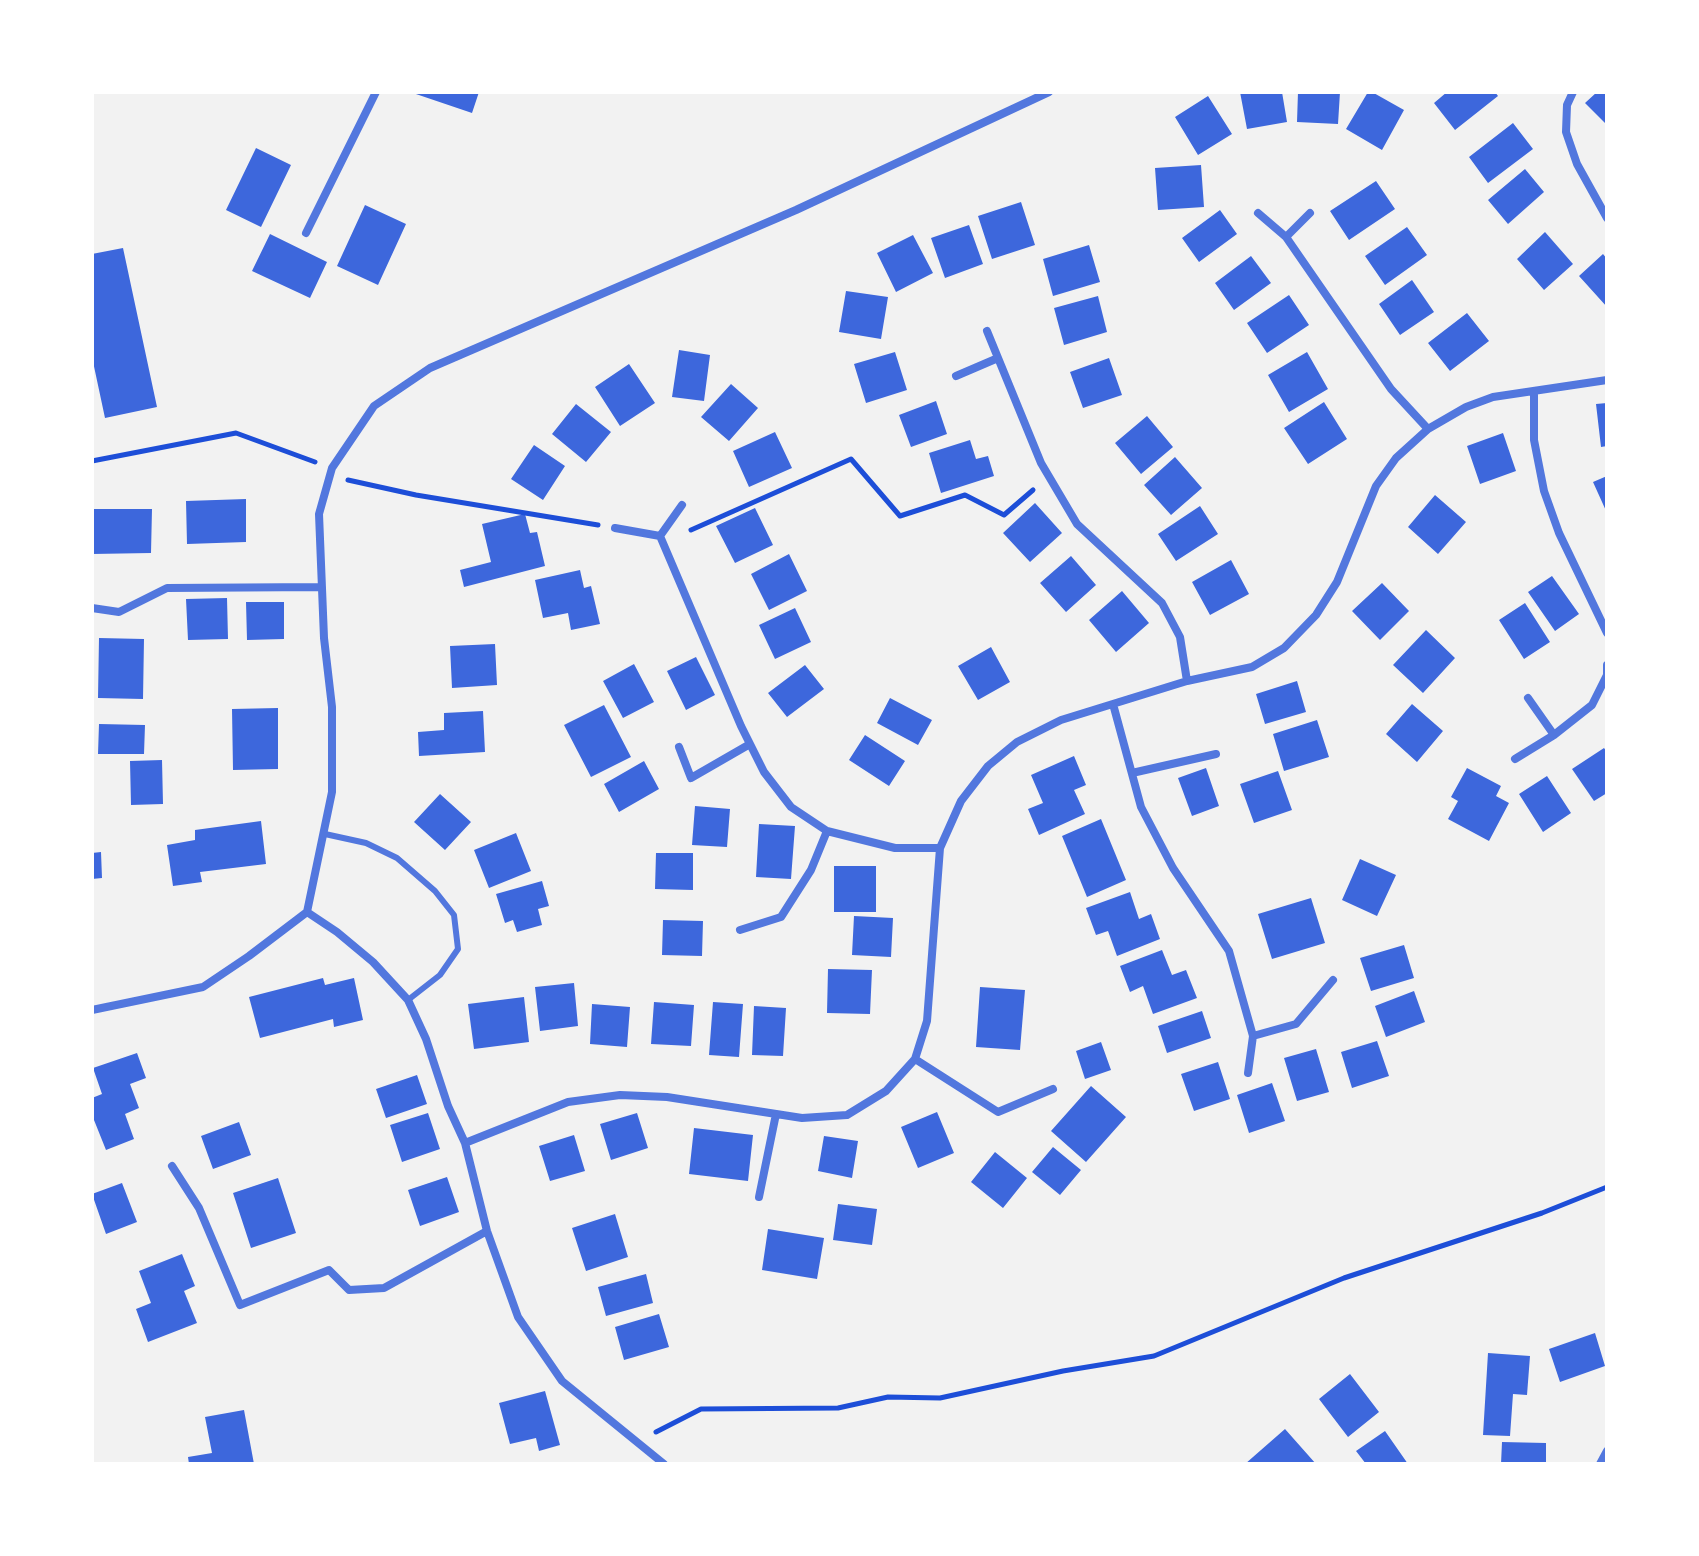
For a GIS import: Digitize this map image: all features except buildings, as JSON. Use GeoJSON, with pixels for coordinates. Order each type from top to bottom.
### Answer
{"type":"FeatureCollection","features":[{"type":"Feature","properties":{"kind":"street"},"geometry":{"type":"LineString","coordinates":[[306,233],[376,92]]}},
{"type":"Feature","properties":{"kind":"street"},"geometry":{"type":"LineString","coordinates":[[92,1010],[203,987],[307,912],[332,792],[332,707],[321,587],[319,514],[332,472],[374,406],[430,368],[796,210],[1049,92]]}},
{"type":"Feature","properties":{"kind":"street"},"geometry":{"type":"LineString","coordinates":[[1573,92],[1567,105],[1566,132],[1577,164],[1607,218]]}},
{"type":"Feature","properties":{"kind":"street"},"geometry":{"type":"LineString","coordinates":[[1258,213],[1286,237],[1391,389],[1428,429]]}},
{"type":"Feature","properties":{"kind":"street"},"geometry":{"type":"LineString","coordinates":[[1286,237],[1310,213]]}},
{"type":"Feature","properties":{"kind":"street"},"geometry":{"type":"LineString","coordinates":[[987,331],[1048,476],[1077,524],[1162,603],[1180,637],[1187,681]]}},
{"type":"Feature","properties":{"kind":"street"},"geometry":{"type":"LineString","coordinates":[[956,376],[998,358]]}},
{"type":"Feature","properties":{"kind":"street"},"geometry":{"type":"LineString","coordinates":[[465,1143],[568,1102],[620,1095],[667,1097],[802,1118],[847,1115],[886,1091],[915,1059],[927,1021],[940,848],[961,801],[988,766],[1017,742],[1061,720],[1187,681],[1252,667],[1284,648],[1316,615],[1337,582],[1376,486],[1396,458],[1428,429],[1466,407],[1493,397],[1607,380]]}},
{"type":"Feature","properties":{"kind":"street"},"geometry":{"type":"LineString","coordinates":[[1534,393],[1534,440],[1544,491],[1559,533],[1607,633]]}},
{"type":"Feature","properties":{"kind":"street"},"geometry":{"type":"LineString","coordinates":[[660,536],[682,505]]}},
{"type":"Feature","properties":{"kind":"street"},"geometry":{"type":"LineString","coordinates":[[615,528],[660,536]]}},
{"type":"Feature","properties":{"kind":"street"},"geometry":{"type":"LineString","coordinates":[[660,536],[750,744],[764,772],[791,807],[827,831],[895,848],[940,848]]}},
{"type":"Feature","properties":{"kind":"street"},"geometry":{"type":"LineString","coordinates":[[92,608],[119,612],[167,588],[321,587]]}},
{"type":"Feature","properties":{"kind":"street"},"geometry":{"type":"LineString","coordinates":[[1515,759],[1554,735],[1592,705],[1607,675],[1607,665]]}},
{"type":"Feature","properties":{"kind":"street"},"geometry":{"type":"LineString","coordinates":[[1528,698],[1554,735]]}},
{"type":"Feature","properties":{"kind":"street"},"geometry":{"type":"LineString","coordinates":[[1113,704],[1141,807],[1173,868],[1229,951],[1253,1036],[1248,1073]]}},
{"type":"Feature","properties":{"kind":"street"},"geometry":{"type":"LineString","coordinates":[[679,747],[691,778],[750,744]]}},
{"type":"Feature","properties":{"kind":"street"},"geometry":{"type":"LineString","coordinates":[[1132,773],[1216,754]]}},
{"type":"Feature","properties":{"kind":"street"},"geometry":{"type":"LineString","coordinates":[[740,930],[781,917],[811,870],[827,831]]}},
{"type":"Feature","properties":{"kind":"street"},"geometry":{"type":"LineString","coordinates":[[307,912],[373,962],[408,1000],[465,1143],[487,1231],[518,1317],[562,1381],[664,1464]]}},
{"type":"Feature","properties":{"kind":"street"},"geometry":{"type":"LineString","coordinates":[[1253,1036],[1296,1024],[1333,980]]}},
{"type":"Feature","properties":{"kind":"street"},"geometry":{"type":"LineString","coordinates":[[915,1059],[998,1112],[1053,1089]]}},
{"type":"Feature","properties":{"kind":"street"},"geometry":{"type":"LineString","coordinates":[[759,1197],[776,1114]]}},
{"type":"Feature","properties":{"kind":"street"},"geometry":{"type":"LineString","coordinates":[[172,1166],[199,1208],[240,1305],[329,1270],[349,1290],[384,1288],[487,1231]]}},
{"type":"Feature","properties":{"kind":"street"},"geometry":{"type":"LineString","coordinates":[[1600,1464],[1607,1451]]}},
{"type":"Feature","properties":{"kind":"lane"},"geometry":{"type":"LineString","coordinates":[[325,834],[366,843],[397,858],[435,891],[454,915],[458,949],[440,975],[408,1000]]}},
{"type":"Feature","properties":{"kind":"path"},"geometry":{"type":"LineString","coordinates":[[92,461],[236,433],[332,472],[416,495],[615,528]]}},
{"type":"Feature","properties":{"kind":"path"},"geometry":{"type":"LineString","coordinates":[[660,536],[683,534],[851,459],[900,516],[965,495],[1004,515],[1048,476]]}},
{"type":"Feature","properties":{"kind":"path"},"geometry":{"type":"LineString","coordinates":[[638,1442],[701,1409],[838,1408],[888,1397],[940,1398],[1063,1371],[1154,1356],[1344,1278],[1542,1213],[1607,1187]]}}]}
